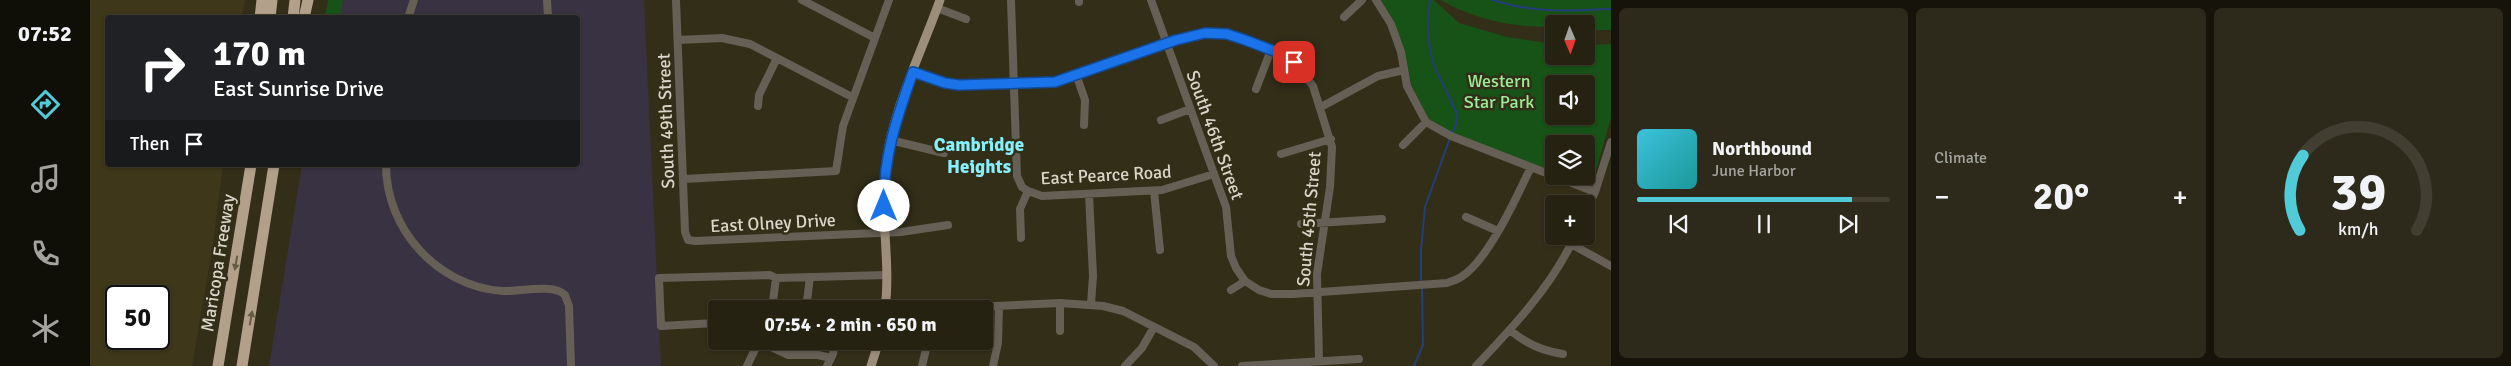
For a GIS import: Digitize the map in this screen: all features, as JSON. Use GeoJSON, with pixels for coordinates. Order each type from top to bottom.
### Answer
{"type":"FeatureCollection","features":[{"type":"Feature","properties":{"kind":"highway"},"geometry":{"type":"LineString","coordinates":[[260,15],[262,0]]}},
{"type":"Feature","properties":{"kind":"highway"},"geometry":{"type":"LineString","coordinates":[[270,15],[272,0]]}},
{"type":"Feature","properties":{"kind":"highway"},"geometry":{"type":"LineString","coordinates":[[294,15],[295,0]]}},
{"type":"Feature","properties":{"kind":"highway"},"geometry":{"type":"LineString","coordinates":[[305,15],[308,0]]}},
{"type":"Feature","properties":{"kind":"highway"},"geometry":{"type":"LineString","coordinates":[[244,215],[246,167]]}},
{"type":"Feature","properties":{"kind":"highway","name":"Maricopa Freeway"},"geometry":{"type":"LineString","coordinates":[[218,366],[251,167]]}},
{"type":"Feature","properties":{"kind":"highway"},"geometry":{"type":"LineString","coordinates":[[242,366],[274,167]]}},
{"type":"Feature","properties":{"kind":"highway"},"geometry":{"type":"LineString","coordinates":[[267,218],[279,167]]}},
{"type":"Feature","properties":{"kind":"main road"},"geometry":{"type":"LineString","coordinates":[[886,300],[885,172],[890,140],[938,4]]}},
{"type":"Feature","properties":{"kind":"main road"},"geometry":{"type":"LineString","coordinates":[[870,366],[875,350]]}},
{"type":"Feature","properties":{"kind":"street"},"geometry":{"type":"LineString","coordinates":[[409,15],[414,0]]}},
{"type":"Feature","properties":{"kind":"street"},"geometry":{"type":"LineString","coordinates":[[547,0],[548,15]]}},
{"type":"Feature","properties":{"kind":"street","name":"South 49th Street"},"geometry":{"type":"LineString","coordinates":[[676,0],[686,232],[688,240]]}},
{"type":"Feature","properties":{"kind":"street"},"geometry":{"type":"LineString","coordinates":[[802,0],[875,38]]}},
{"type":"Feature","properties":{"kind":"street"},"geometry":{"type":"LineString","coordinates":[[684,179],[836,171],[843,126],[889,0]]}},
{"type":"Feature","properties":{"kind":"street"},"geometry":{"type":"LineString","coordinates":[[1011,0],[1017,176],[1022,187],[1028,191],[1020,209],[1021,238]]}},
{"type":"Feature","properties":{"kind":"street","name":"South 46th Street"},"geometry":{"type":"LineString","coordinates":[[1151,0],[1226,207],[1231,256],[1236,268],[1245,281]]}},
{"type":"Feature","properties":{"kind":"street"},"geometry":{"type":"LineString","coordinates":[[1344,17],[1362,0]]}},
{"type":"Feature","properties":{"kind":"street"},"geometry":{"type":"LineString","coordinates":[[1376,0],[1391,24],[1411,97],[1426,122],[1451,136],[1545,172]]}},
{"type":"Feature","properties":{"kind":"street"},"geometry":{"type":"LineString","coordinates":[[938,4],[966,19]]}},
{"type":"Feature","properties":{"kind":"street","name":"South 45th Street"},"geometry":{"type":"LineString","coordinates":[[913,72],[945,83],[959,85],[1055,82],[1166,44],[1205,33],[1227,34],[1270,50],[1294,62],[1313,86],[1321,106],[1331,139],[1333,161],[1317,274],[1319,361]]}},
{"type":"Feature","properties":{"kind":"street"},"geometry":{"type":"LineString","coordinates":[[678,40],[736,40],[777,58],[852,97]]}},
{"type":"Feature","properties":{"kind":"street"},"geometry":{"type":"LineString","coordinates":[[1256,89],[1270,50]]}},
{"type":"Feature","properties":{"kind":"street"},"geometry":{"type":"LineString","coordinates":[[758,106],[759,95],[777,58]]}},
{"type":"Feature","properties":{"kind":"street"},"geometry":{"type":"LineString","coordinates":[[1321,106],[1378,76],[1404,70]]}},
{"type":"Feature","properties":{"kind":"street"},"geometry":{"type":"LineString","coordinates":[[1077,76],[1085,100],[1084,124]]}},
{"type":"Feature","properties":{"kind":"street"},"geometry":{"type":"LineString","coordinates":[[1161,120],[1190,109]]}},
{"type":"Feature","properties":{"kind":"street"},"geometry":{"type":"LineString","coordinates":[[1403,144],[1426,122]]}},
{"type":"Feature","properties":{"kind":"street"},"geometry":{"type":"LineString","coordinates":[[1281,154],[1331,139]]}},
{"type":"Feature","properties":{"kind":"street"},"geometry":{"type":"LineString","coordinates":[[890,140],[944,153]]}},
{"type":"Feature","properties":{"kind":"street"},"geometry":{"type":"LineString","coordinates":[[1594,195],[1611,142]]}},
{"type":"Feature","properties":{"kind":"street"},"geometry":{"type":"LineString","coordinates":[[386,167],[388,188],[397,216],[410,239],[431,262],[463,281],[485,288],[504,291],[556,289],[565,295],[569,306],[571,366]]}},
{"type":"Feature","properties":{"kind":"street"},"geometry":{"type":"LineString","coordinates":[[1231,290],[1245,281],[1259,290],[1271,294],[1446,283],[1461,277],[1471,268],[1509,214],[1531,167]]}},
{"type":"Feature","properties":{"kind":"street","name":"East Pearce Road"},"geometry":{"type":"LineString","coordinates":[[1028,191],[1042,196],[1154,191],[1175,188],[1214,174]]}},
{"type":"Feature","properties":{"kind":"street"},"geometry":{"type":"LineString","coordinates":[[1577,185],[1595,192]]}},
{"type":"Feature","properties":{"kind":"street"},"geometry":{"type":"LineString","coordinates":[[1154,191],[1160,250]]}},
{"type":"Feature","properties":{"kind":"street"},"geometry":{"type":"LineString","coordinates":[[1089,194],[1093,276],[1091,304]]}},
{"type":"Feature","properties":{"kind":"street"},"geometry":{"type":"LineString","coordinates":[[1466,217],[1498,231]]}},
{"type":"Feature","properties":{"kind":"street"},"geometry":{"type":"LineString","coordinates":[[1301,224],[1382,218]]}},
{"type":"Feature","properties":{"kind":"street","name":"East Olney Drive"},"geometry":{"type":"LineString","coordinates":[[688,240],[694,242],[885,233],[948,225]]}},
{"type":"Feature","properties":{"kind":"street"},"geometry":{"type":"LineString","coordinates":[[1476,366],[1510,330],[1544,288],[1570,245]]}},
{"type":"Feature","properties":{"kind":"street"},"geometry":{"type":"LineString","coordinates":[[1580,245],[1611,266]]}},
{"type":"Feature","properties":{"kind":"street"},"geometry":{"type":"LineString","coordinates":[[708,323],[661,326],[659,278],[770,275],[776,278],[887,274]]}},
{"type":"Feature","properties":{"kind":"street"},"geometry":{"type":"LineString","coordinates":[[807,300],[810,277]]}},
{"type":"Feature","properties":{"kind":"street"},"geometry":{"type":"LineString","coordinates":[[773,300],[776,278]]}},
{"type":"Feature","properties":{"kind":"street"},"geometry":{"type":"LineString","coordinates":[[1060,304],[1060,331]]}},
{"type":"Feature","properties":{"kind":"street"},"geometry":{"type":"LineString","coordinates":[[993,307],[1091,304],[1123,311],[1194,347],[1214,366]]}},
{"type":"Feature","properties":{"kind":"street"},"geometry":{"type":"LineString","coordinates":[[994,366],[998,343],[999,307]]}},
{"type":"Feature","properties":{"kind":"street"},"geometry":{"type":"LineString","coordinates":[[1125,366],[1142,348],[1154,327]]}},
{"type":"Feature","properties":{"kind":"street"},"geometry":{"type":"LineString","coordinates":[[1510,330],[1524,342],[1536,348],[1563,354]]}},
{"type":"Feature","properties":{"kind":"street"},"geometry":{"type":"LineString","coordinates":[[747,366],[755,350]]}},
{"type":"Feature","properties":{"kind":"street"},"geometry":{"type":"LineString","coordinates":[[776,350],[788,356],[818,355],[829,362]]}},
{"type":"Feature","properties":{"kind":"street"},"geometry":{"type":"LineString","coordinates":[[922,366],[926,350]]}},
{"type":"Feature","properties":{"kind":"street"},"geometry":{"type":"LineString","coordinates":[[1242,366],[1359,359]]}},
{"type":"Feature","properties":{"kind":"shaded area"},"geometry":{"type":"Polygon","coordinates":[[[90,0],[245,0],[242,15],[105,15],[105,167],[223,167],[212,251],[192,366],[90,366],[90,0]]]}},
{"type":"Feature","properties":{"kind":"shaded area"},"geometry":{"type":"Polygon","coordinates":[[[328,0],[644,0],[661,366],[269,366],[302,167],[580,167],[580,15],[325,15],[328,0]]]}},
{"type":"Feature","properties":{"kind":"green space"},"geometry":{"type":"Polygon","coordinates":[[[328,0],[343,0],[340,15],[325,15],[328,0]]]}},
{"type":"Feature","properties":{"kind":"green space","name":"Western Star Park"},"geometry":{"type":"Polygon","coordinates":[[[1381,0],[1434,0],[1459,23],[1507,37],[1545,43],[1545,65],[1595,65],[1595,45],[1611,44],[1611,118],[1595,174],[1595,135],[1545,135],[1545,169],[1453,133],[1429,119],[1411,85],[1404,51],[1394,21],[1381,0]]]}},
{"type":"Feature","properties":{"kind":"green space"},"geometry":{"type":"Polygon","coordinates":[[[1441,0],[1611,0],[1611,30],[1595,30],[1595,15],[1545,15],[1545,27],[1524,26],[1482,18],[1441,0]]]}},
{"type":"Feature","properties":{"kind":"waterway"},"geometry":{"type":"LineString","coordinates":[[1430,0],[1428,23],[1430,46],[1435,69],[1451,99],[1456,113],[1457,121],[1452,133]]}},
{"type":"Feature","properties":{"kind":"waterway"},"geometry":{"type":"LineString","coordinates":[[1493,0],[1537,9],[1611,9]]}},
{"type":"Feature","properties":{"kind":"waterway"},"geometry":{"type":"LineString","coordinates":[[1421,283],[1421,250],[1425,207],[1450,138]]}},
{"type":"Feature","properties":{"kind":"waterway"},"geometry":{"type":"LineString","coordinates":[[1414,366],[1423,345],[1422,288]]}},
{"type":"Feature","properties":{"kind":"district","name":"Cambridge Heights"},"geometry":{"type":"Point","coordinates":[979,155]}},
{"type":"Feature","properties":{"kind":"route"},"geometry":{"type":"LineString","coordinates":[[884,206],[885,172],[890,140],[913,72],[945,83],[959,85],[1055,82],[1069,79],[1176,40],[1205,33],[1227,34],[1282,54],[1294,62]]}}]}
